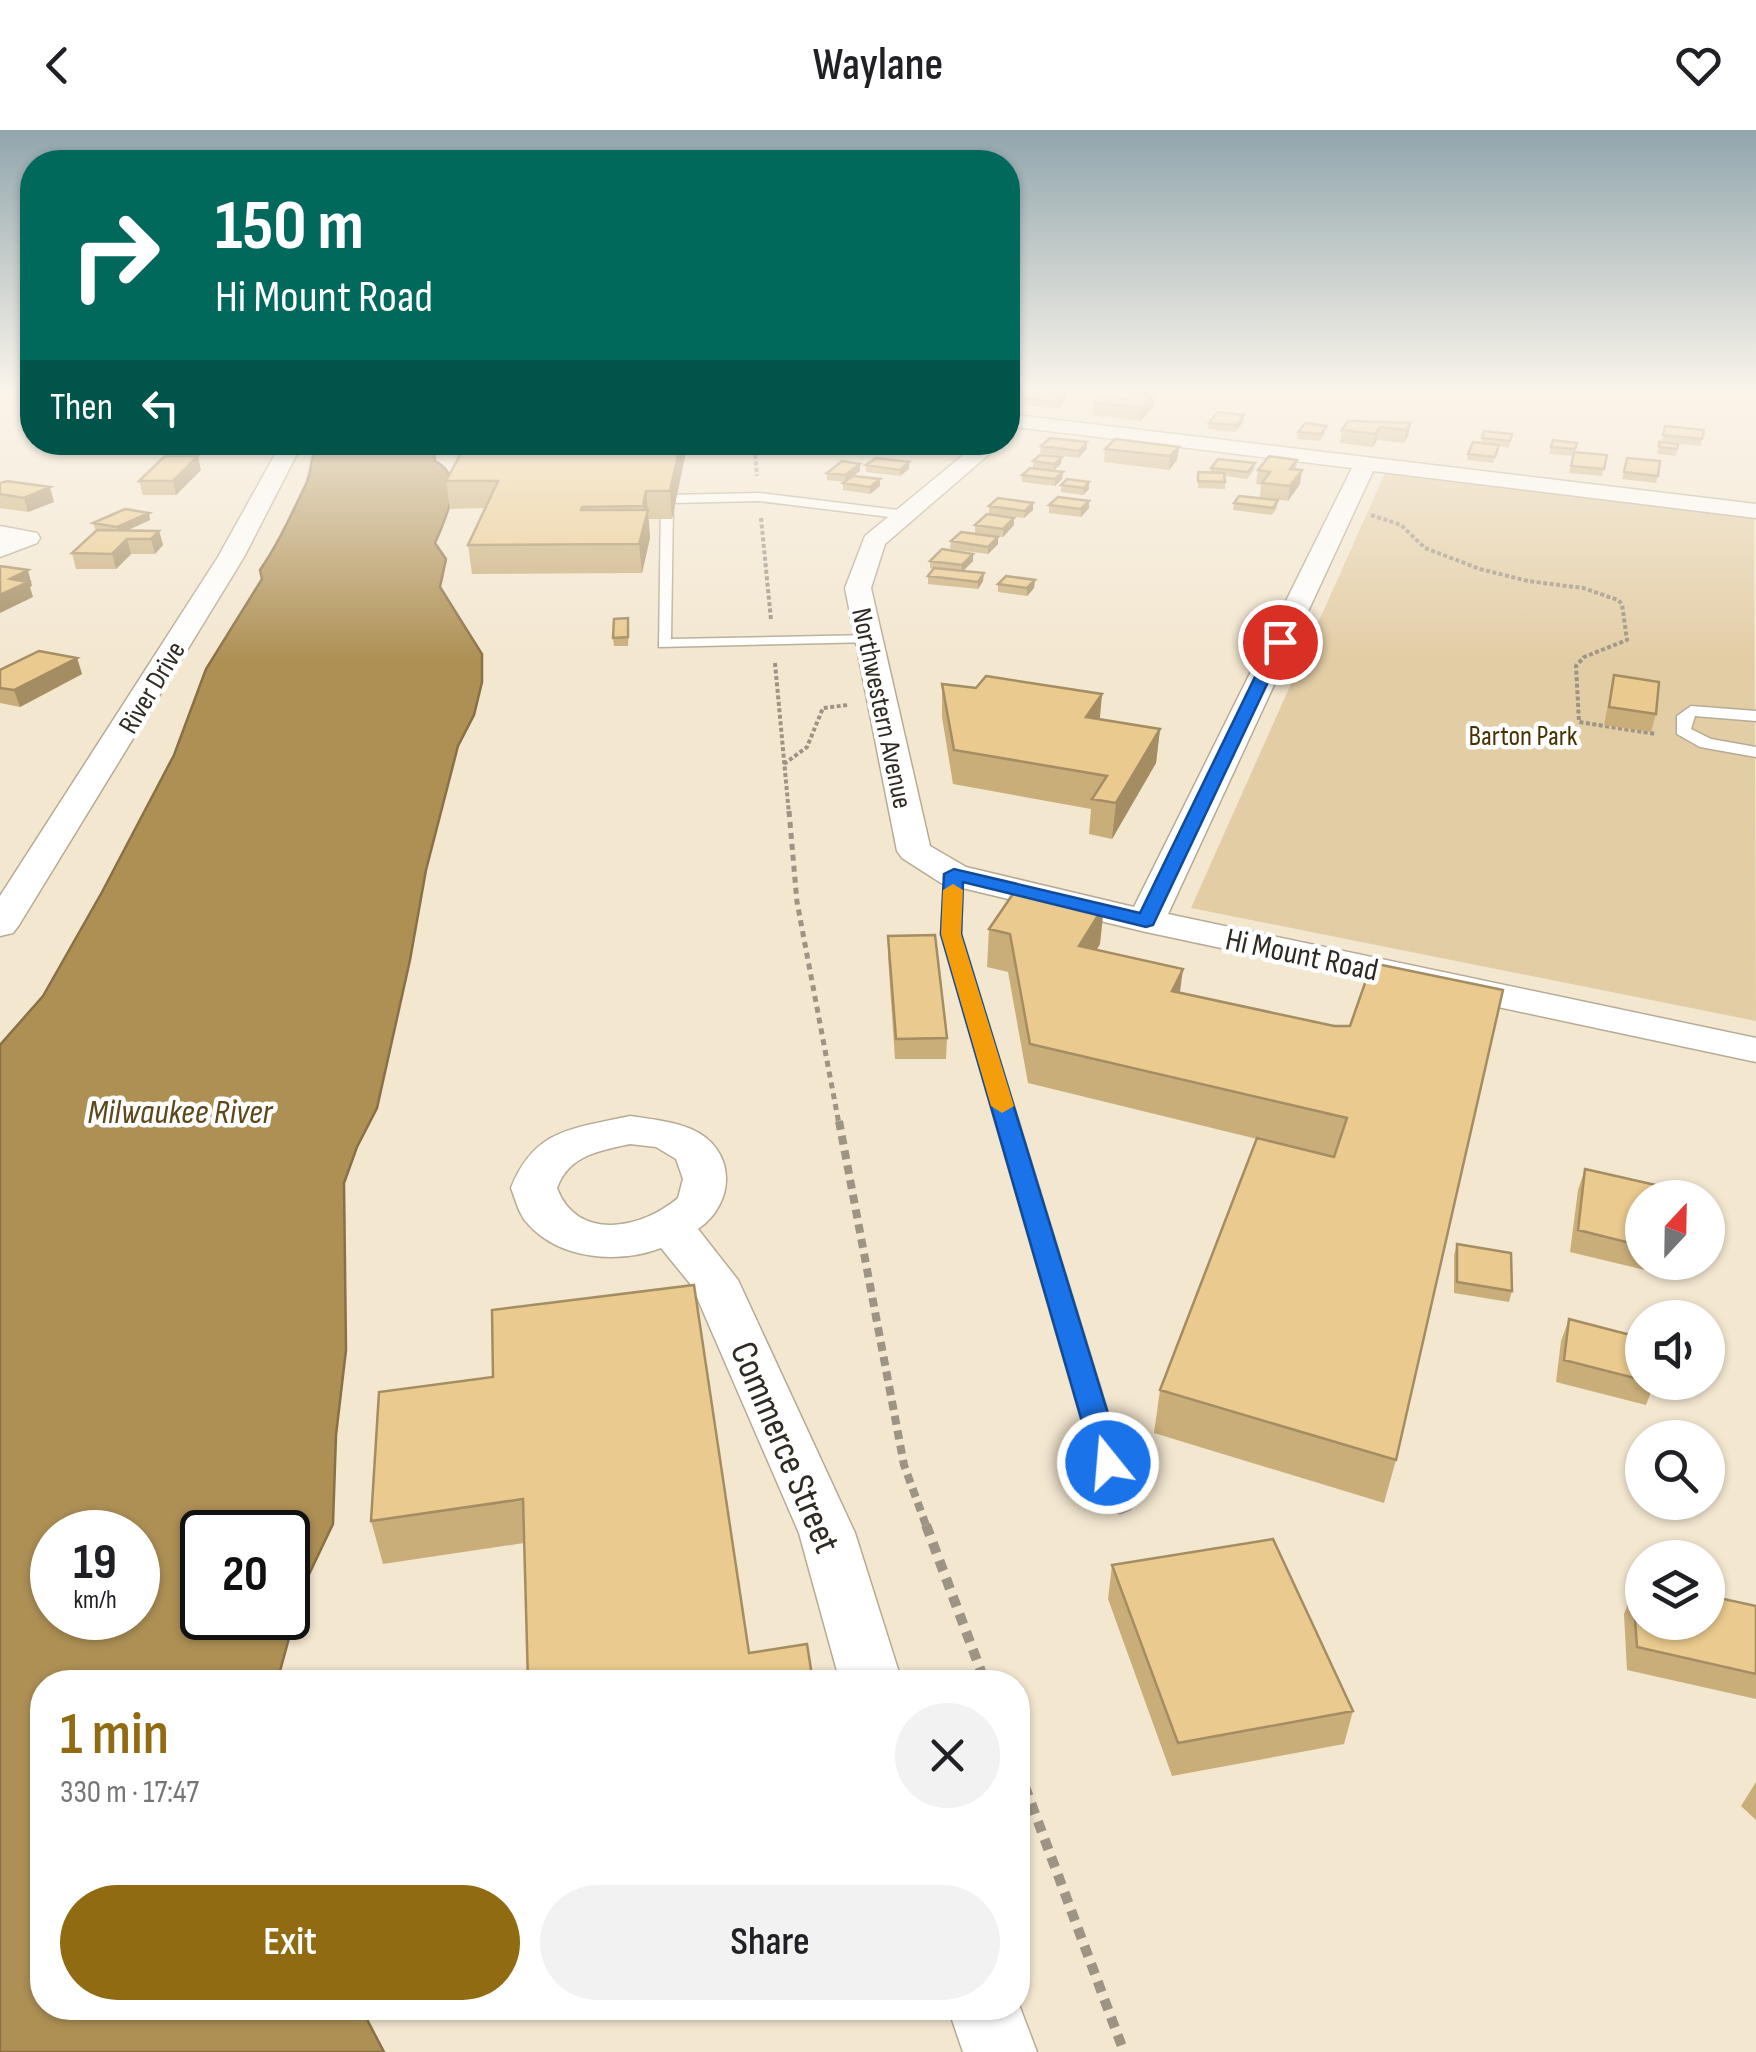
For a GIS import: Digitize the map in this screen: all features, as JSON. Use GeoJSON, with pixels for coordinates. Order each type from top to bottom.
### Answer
{"type":"FeatureCollection","features":[{"type":"Feature","properties":{"kind":"street","name":"River Drive"},"geometry":{"type":"LineString","coordinates":[[0,926],[231,557],[272,481]]}},
{"type":"Feature","properties":{"kind":"street","name":"Northwestern Avenue"},"geometry":{"type":"LineString","coordinates":[[914,851],[858,588],[874,541],[947,481]]}},
{"type":"Feature","properties":{"kind":"street"},"geometry":{"type":"LineString","coordinates":[[1146,921],[1357,481]]}},
{"type":"Feature","properties":{"kind":"street"},"geometry":{"type":"LineString","coordinates":[[1498,481],[1756,511]]}},
{"type":"Feature","properties":{"kind":"street"},"geometry":{"type":"LineString","coordinates":[[0,533],[28,538],[0,550]]}},
{"type":"Feature","properties":{"kind":"street","name":"Hi Mount Road"},"geometry":{"type":"LineString","coordinates":[[914,851],[954,874],[1146,921],[1756,1050]]}},
{"type":"Feature","properties":{"kind":"street","name":"Commerce Street"},"geometry":{"type":"LineString","coordinates":[[670,1228],[714,1280],[827,1532],[867,1670]]}},
{"type":"Feature","properties":{"kind":"street"},"geometry":{"type":"LineString","coordinates":[[988,2020],[1000,2052]]}},
{"type":"Feature","properties":{"kind":"lane"},"geometry":{"type":"LineString","coordinates":[[870,640],[664,644],[668,500],[759,498],[906,515]]}},
{"type":"Feature","properties":{"kind":"lane"},"geometry":{"type":"LineString","coordinates":[[1756,716],[1691,711],[1683,731],[1692,738],[1756,752]]}},
{"type":"Feature","properties":{"kind":"lane"},"geometry":{"type":"LineString","coordinates":[[954,874],[951,934],[1120,1501]]}},
{"type":"Feature","properties":{"kind":"path"},"geometry":{"type":"LineString","coordinates":[[757,481],[797,902],[904,1465],[981,1670]]}},
{"type":"Feature","properties":{"kind":"path"},"geometry":{"type":"LineString","coordinates":[[1342,512],[1394,522],[1410,531],[1425,548],[1487,571],[1583,588],[1618,600],[1622,604],[1627,640],[1577,661],[1580,722],[1692,738]]}},
{"type":"Feature","properties":{"kind":"path"},"geometry":{"type":"LineString","coordinates":[[783,765],[808,747],[823,708],[884,702]]}},
{"type":"Feature","properties":{"kind":"path"},"geometry":{"type":"LineString","coordinates":[[1030,1800],[1124,2052]]}},
{"type":"Feature","properties":{"kind":"green space","name":"Barton Park"},"geometry":{"type":"Polygon","coordinates":[[[1382,481],[1450,481],[1754,517],[1756,1021],[1191,908],[1382,481]]]}},
{"type":"Feature","properties":{"kind":"water","name":"Milwaukee River"},"geometry":{"type":"Polygon","coordinates":[[[307,481],[451,481],[448,510],[435,543],[446,559],[440,587],[482,654],[482,682],[474,715],[458,746],[426,870],[377,1108],[344,1183],[346,1350],[336,1435],[333,1524],[310,1572],[310,1510],[180,1510],[180,1640],[288,1640],[280,1670],[30,1670],[30,2020],[367,2020],[384,2052],[0,2052],[0,1045],[43,996],[102,892],[174,755],[206,669],[262,579],[260,570],[307,481]]]}},
{"type":"Feature","properties":{"kind":"building"},"geometry":{"type":"Polygon","coordinates":[[[446,481],[672,481],[670,491],[646,491],[643,506],[582,507],[581,510],[648,510],[639,544],[468,545],[498,481],[446,481]]]}},
{"type":"Feature","properties":{"kind":"building"},"geometry":{"type":"Polygon","coordinates":[[[846,481],[878,481],[870,487],[843,483],[846,481]]]}},
{"type":"Feature","properties":{"kind":"building"},"geometry":{"type":"Polygon","coordinates":[[[1065,481],[1089,482],[1084,488],[1061,485],[1065,481]]]}},
{"type":"Feature","properties":{"kind":"building"},"geometry":{"type":"Polygon","coordinates":[[[1264,481],[1294,481],[1290,486],[1264,481]]]}},
{"type":"Feature","properties":{"kind":"building"},"geometry":{"type":"Polygon","coordinates":[[[0,483],[50,487],[24,498],[0,494],[0,483]]]}},
{"type":"Feature","properties":{"kind":"building"},"geometry":{"type":"Polygon","coordinates":[[[1239,496],[1278,500],[1273,508],[1234,503],[1239,496]]]}},
{"type":"Feature","properties":{"kind":"building"},"geometry":{"type":"Polygon","coordinates":[[[1058,497],[1089,501],[1081,509],[1049,505],[1058,497]]]}},
{"type":"Feature","properties":{"kind":"building"},"geometry":{"type":"Polygon","coordinates":[[[998,498],[1033,503],[1025,511],[989,506],[998,498]]]}},
{"type":"Feature","properties":{"kind":"building"},"geometry":{"type":"Polygon","coordinates":[[[125,509],[149,513],[117,527],[93,523],[125,509]]]}},
{"type":"Feature","properties":{"kind":"building"},"geometry":{"type":"Polygon","coordinates":[[[987,514],[1014,518],[1003,529],[975,525],[987,514]]]}},
{"type":"Feature","properties":{"kind":"building"},"geometry":{"type":"Polygon","coordinates":[[[97,530],[159,531],[151,539],[127,539],[112,554],[72,553],[97,530]]]}},
{"type":"Feature","properties":{"kind":"building"},"geometry":{"type":"Polygon","coordinates":[[[961,532],[998,537],[988,547],[951,541],[961,532]]]}},
{"type":"Feature","properties":{"kind":"building"},"geometry":{"type":"Polygon","coordinates":[[[942,549],[973,554],[962,565],[930,561],[942,549]]]}},
{"type":"Feature","properties":{"kind":"building"},"geometry":{"type":"Polygon","coordinates":[[[0,566],[28,570],[10,579],[28,582],[0,595],[0,566]]]}},
{"type":"Feature","properties":{"kind":"building"},"geometry":{"type":"Polygon","coordinates":[[[934,568],[984,573],[978,582],[928,576],[934,568]]]}},
{"type":"Feature","properties":{"kind":"building"},"geometry":{"type":"Polygon","coordinates":[[[1006,576],[1035,580],[1027,588],[998,584],[1006,576]]]}},
{"type":"Feature","properties":{"kind":"building"},"geometry":{"type":"Polygon","coordinates":[[[628,618],[628,637],[613,638],[614,619],[628,618]]]}},
{"type":"Feature","properties":{"kind":"building"},"geometry":{"type":"Polygon","coordinates":[[[39,651],[77,658],[14,690],[0,688],[0,670],[39,651]]]}},
{"type":"Feature","properties":{"kind":"building"},"geometry":{"type":"Polygon","coordinates":[[[1614,675],[1659,682],[1656,714],[1609,707],[1614,675]]]}},
{"type":"Feature","properties":{"kind":"building"},"geometry":{"type":"Polygon","coordinates":[[[986,676],[1102,694],[1086,717],[1160,729],[1116,803],[1092,799],[1107,776],[954,750],[942,684],[976,688],[986,676]]]}},
{"type":"Feature","properties":{"kind":"building"},"geometry":{"type":"Polygon","coordinates":[[[1017,888],[1104,906],[1079,946],[1183,969],[1172,991],[1334,1026],[1350,1026],[1372,963],[1503,990],[1396,1460],[1160,1390],[1257,1138],[1334,1157],[1347,1118],[1030,1044],[1010,934],[989,929],[1017,888]]]}},
{"type":"Feature","properties":{"kind":"building"},"geometry":{"type":"Polygon","coordinates":[[[935,935],[947,1038],[896,1039],[888,936],[935,935]]]}},
{"type":"Feature","properties":{"kind":"building"},"geometry":{"type":"Polygon","coordinates":[[[1585,1169],[1634,1180],[1625,1180],[1625,1242],[1578,1230],[1585,1169]]]}},
{"type":"Feature","properties":{"kind":"building"},"geometry":{"type":"Polygon","coordinates":[[[1457,1244],[1511,1253],[1512,1291],[1457,1282],[1457,1244]]]}},
{"type":"Feature","properties":{"kind":"building"},"geometry":{"type":"Polygon","coordinates":[[[694,1285],[749,1653],[807,1644],[811,1670],[528,1670],[523,1499],[371,1521],[379,1392],[493,1377],[492,1310],[694,1285]]]}},
{"type":"Feature","properties":{"kind":"building"},"geometry":{"type":"Polygon","coordinates":[[[1569,1319],[1625,1334],[1625,1376],[1564,1360],[1569,1319]]]}},
{"type":"Feature","properties":{"kind":"building"},"geometry":{"type":"Polygon","coordinates":[[[1273,1539],[1353,1711],[1178,1743],[1112,1565],[1273,1539]]]}},
{"type":"Feature","properties":{"kind":"building"},"geometry":{"type":"Polygon","coordinates":[[[1725,1599],[1756,1606],[1756,1674],[1637,1647],[1636,1640],[1725,1640],[1725,1599]]]}},
{"type":"Feature","properties":{"kind":"slow traffic"},"geometry":{"type":"LineString","coordinates":[[953,890],[951,934],[1002,1106]]}},
{"type":"Feature","properties":{"kind":"route"},"geometry":{"type":"LineString","coordinates":[[1108,1463],[951,934],[954,874],[1146,921],[1280,642]]}}]}
